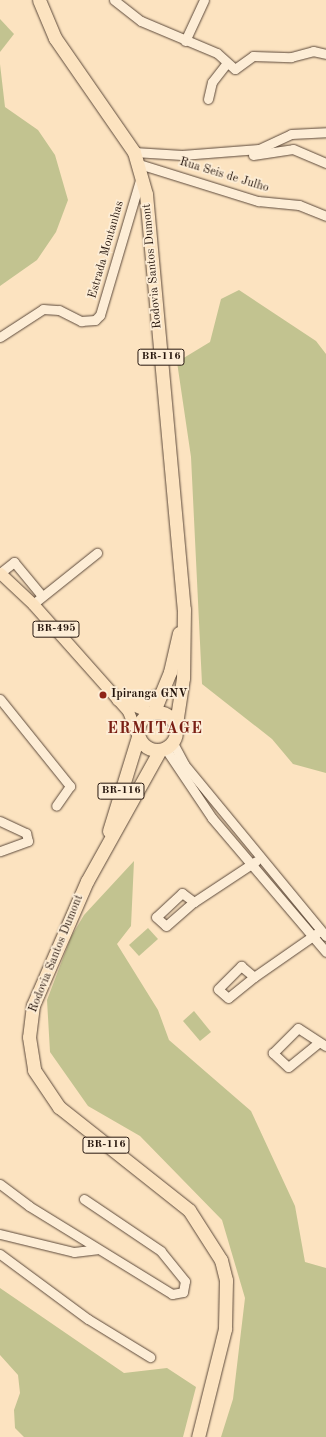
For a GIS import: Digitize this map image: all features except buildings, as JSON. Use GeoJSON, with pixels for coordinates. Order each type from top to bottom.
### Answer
{"type":"FeatureCollection","features":[{"type":"Feature","properties":{"kind":"highway","name":"Rodovia Santos Dumont"},"geometry":{"type":"LineString","coordinates":[[39,0],[55,38],[138,163],[149,212],[184,609]]}},
{"type":"Feature","properties":{"kind":"highway","name":"BR-116"},"geometry":{"type":"LineString","coordinates":[[105,846],[138,737],[139,722],[152,712],[161,694],[184,609]]}},
{"type":"Feature","properties":{"kind":"highway","name":"BR-116"},"geometry":{"type":"LineString","coordinates":[[105,846],[166,747],[176,724],[183,678],[184,609]]}},
{"type":"Feature","properties":{"kind":"highway"},"geometry":{"type":"LineString","coordinates":[[118,699],[140,703],[161,694]]}},
{"type":"Feature","properties":{"kind":"highway"},"geometry":{"type":"LineString","coordinates":[[152,712],[171,718],[176,724]]}},
{"type":"Feature","properties":{"kind":"highway"},"geometry":{"type":"LineString","coordinates":[[138,737],[148,747],[166,747]]}},
{"type":"Feature","properties":{"kind":"highway","name":"Rodovia Santos Dumont"},"geometry":{"type":"LineString","coordinates":[[105,846],[33,1005],[31,1056],[40,1082],[59,1107],[188,1210],[221,1260],[226,1280],[225,1329],[198,1437]]}},
{"type":"Feature","properties":{"kind":"main road","name":"BR-495"},"geometry":{"type":"LineString","coordinates":[[0,573],[33,604],[118,699],[133,719],[138,737]]}},
{"type":"Feature","properties":{"kind":"main road","name":"BR-495"},"geometry":{"type":"LineString","coordinates":[[118,699],[152,712]]}},
{"type":"Feature","properties":{"kind":"street"},"geometry":{"type":"LineString","coordinates":[[114,0],[137,19],[185,41],[217,53],[234,69],[253,56],[291,57],[313,51],[326,54]]}},
{"type":"Feature","properties":{"kind":"street"},"geometry":{"type":"LineString","coordinates":[[185,41],[204,0]]}},
{"type":"Feature","properties":{"kind":"street"},"geometry":{"type":"LineString","coordinates":[[208,99],[212,82],[227,63]]}},
{"type":"Feature","properties":{"kind":"street"},"geometry":{"type":"LineString","coordinates":[[138,163],[182,155],[259,149],[291,134],[326,132]]}},
{"type":"Feature","properties":{"kind":"street"},"geometry":{"type":"LineString","coordinates":[[228,152],[258,155],[293,149],[326,162]]}},
{"type":"Feature","properties":{"kind":"street","name":"Rua Seis de Julho"},"geometry":{"type":"LineString","coordinates":[[138,163],[258,201],[292,204],[326,216]]}},
{"type":"Feature","properties":{"kind":"street","name":"Estrada Montanhas"},"geometry":{"type":"LineString","coordinates":[[0,337],[43,309],[59,310],[81,321],[95,320],[100,316],[138,163]]}},
{"type":"Feature","properties":{"kind":"street"},"geometry":{"type":"LineString","coordinates":[[33,604],[98,553]]}},
{"type":"Feature","properties":{"kind":"street"},"geometry":{"type":"LineString","coordinates":[[0,573],[14,562],[42,596]]}},
{"type":"Feature","properties":{"kind":"street"},"geometry":{"type":"LineString","coordinates":[[0,699],[70,786],[56,806]]}},
{"type":"Feature","properties":{"kind":"street"},"geometry":{"type":"LineString","coordinates":[[166,747],[184,764],[323,933],[312,936],[254,977]]}},
{"type":"Feature","properties":{"kind":"street"},"geometry":{"type":"LineString","coordinates":[[166,747],[212,818],[326,952]]}},
{"type":"Feature","properties":{"kind":"street"},"geometry":{"type":"LineString","coordinates":[[0,821],[26,833],[28,841],[0,851]]}},
{"type":"Feature","properties":{"kind":"street"},"geometry":{"type":"LineString","coordinates":[[194,902],[262,857]]}},
{"type":"Feature","properties":{"kind":"street"},"geometry":{"type":"LineString","coordinates":[[298,1028],[322,1044],[288,1067],[273,1053],[298,1028]]}},
{"type":"Feature","properties":{"kind":"street"},"geometry":{"type":"LineString","coordinates":[[0,1184],[98,1249],[172,1294],[181,1294],[186,1288],[185,1281],[161,1251],[84,1199]]}},
{"type":"Feature","properties":{"kind":"street"},"geometry":{"type":"LineString","coordinates":[[0,1234],[74,1252],[98,1249]]}},
{"type":"Feature","properties":{"kind":"street"},"geometry":{"type":"LineString","coordinates":[[0,1254],[88,1319],[150,1357]]}},
{"type":"Feature","properties":{"kind":"green space"},"geometry":{"type":"Polygon","coordinates":[[[0,19],[14,34],[0,52],[0,19]]]}},
{"type":"Feature","properties":{"kind":"green space"},"geometry":{"type":"Polygon","coordinates":[[[0,64],[5,107],[38,130],[55,155],[68,200],[56,232],[37,260],[0,286],[0,64]]]}},
{"type":"Feature","properties":{"kind":"green space"},"geometry":{"type":"Polygon","coordinates":[[[239,290],[316,341],[326,354],[326,773],[293,764],[272,739],[202,684],[191,457],[177,362],[210,342],[221,299],[239,290]]]}},
{"type":"Feature","properties":{"kind":"green space"},"geometry":{"type":"Polygon","coordinates":[[[134,861],[131,926],[117,944],[158,1010],[169,1040],[251,1111],[295,1206],[305,1262],[326,1268],[326,1437],[221,1437],[233,1399],[245,1298],[222,1220],[140,1136],[88,1106],[50,1052],[47,1000],[71,937],[84,915],[134,861]]]}},
{"type":"Feature","properties":{"kind":"green space"},"geometry":{"type":"Polygon","coordinates":[[[148,928],[158,939],[139,956],[129,945],[148,928]]]}},
{"type":"Feature","properties":{"kind":"green space"},"geometry":{"type":"Polygon","coordinates":[[[194,1011],[211,1032],[200,1041],[183,1021],[194,1011]]]}},
{"type":"Feature","properties":{"kind":"green space"},"geometry":{"type":"Polygon","coordinates":[[[0,1288],[124,1373],[167,1368],[196,1387],[183,1437],[24,1437],[15,1428],[14,1410],[20,1393],[18,1375],[0,1355],[0,1288]]]}},
{"type":"Feature","properties":{"kind":"place","name":"Ipiranga GNV"},"geometry":{"type":"Point","coordinates":[103,695]}},
{"type":"Feature","properties":{"kind":"district","name":"ERMITAGE"},"geometry":{"type":"Point","coordinates":[155,729]}}]}
